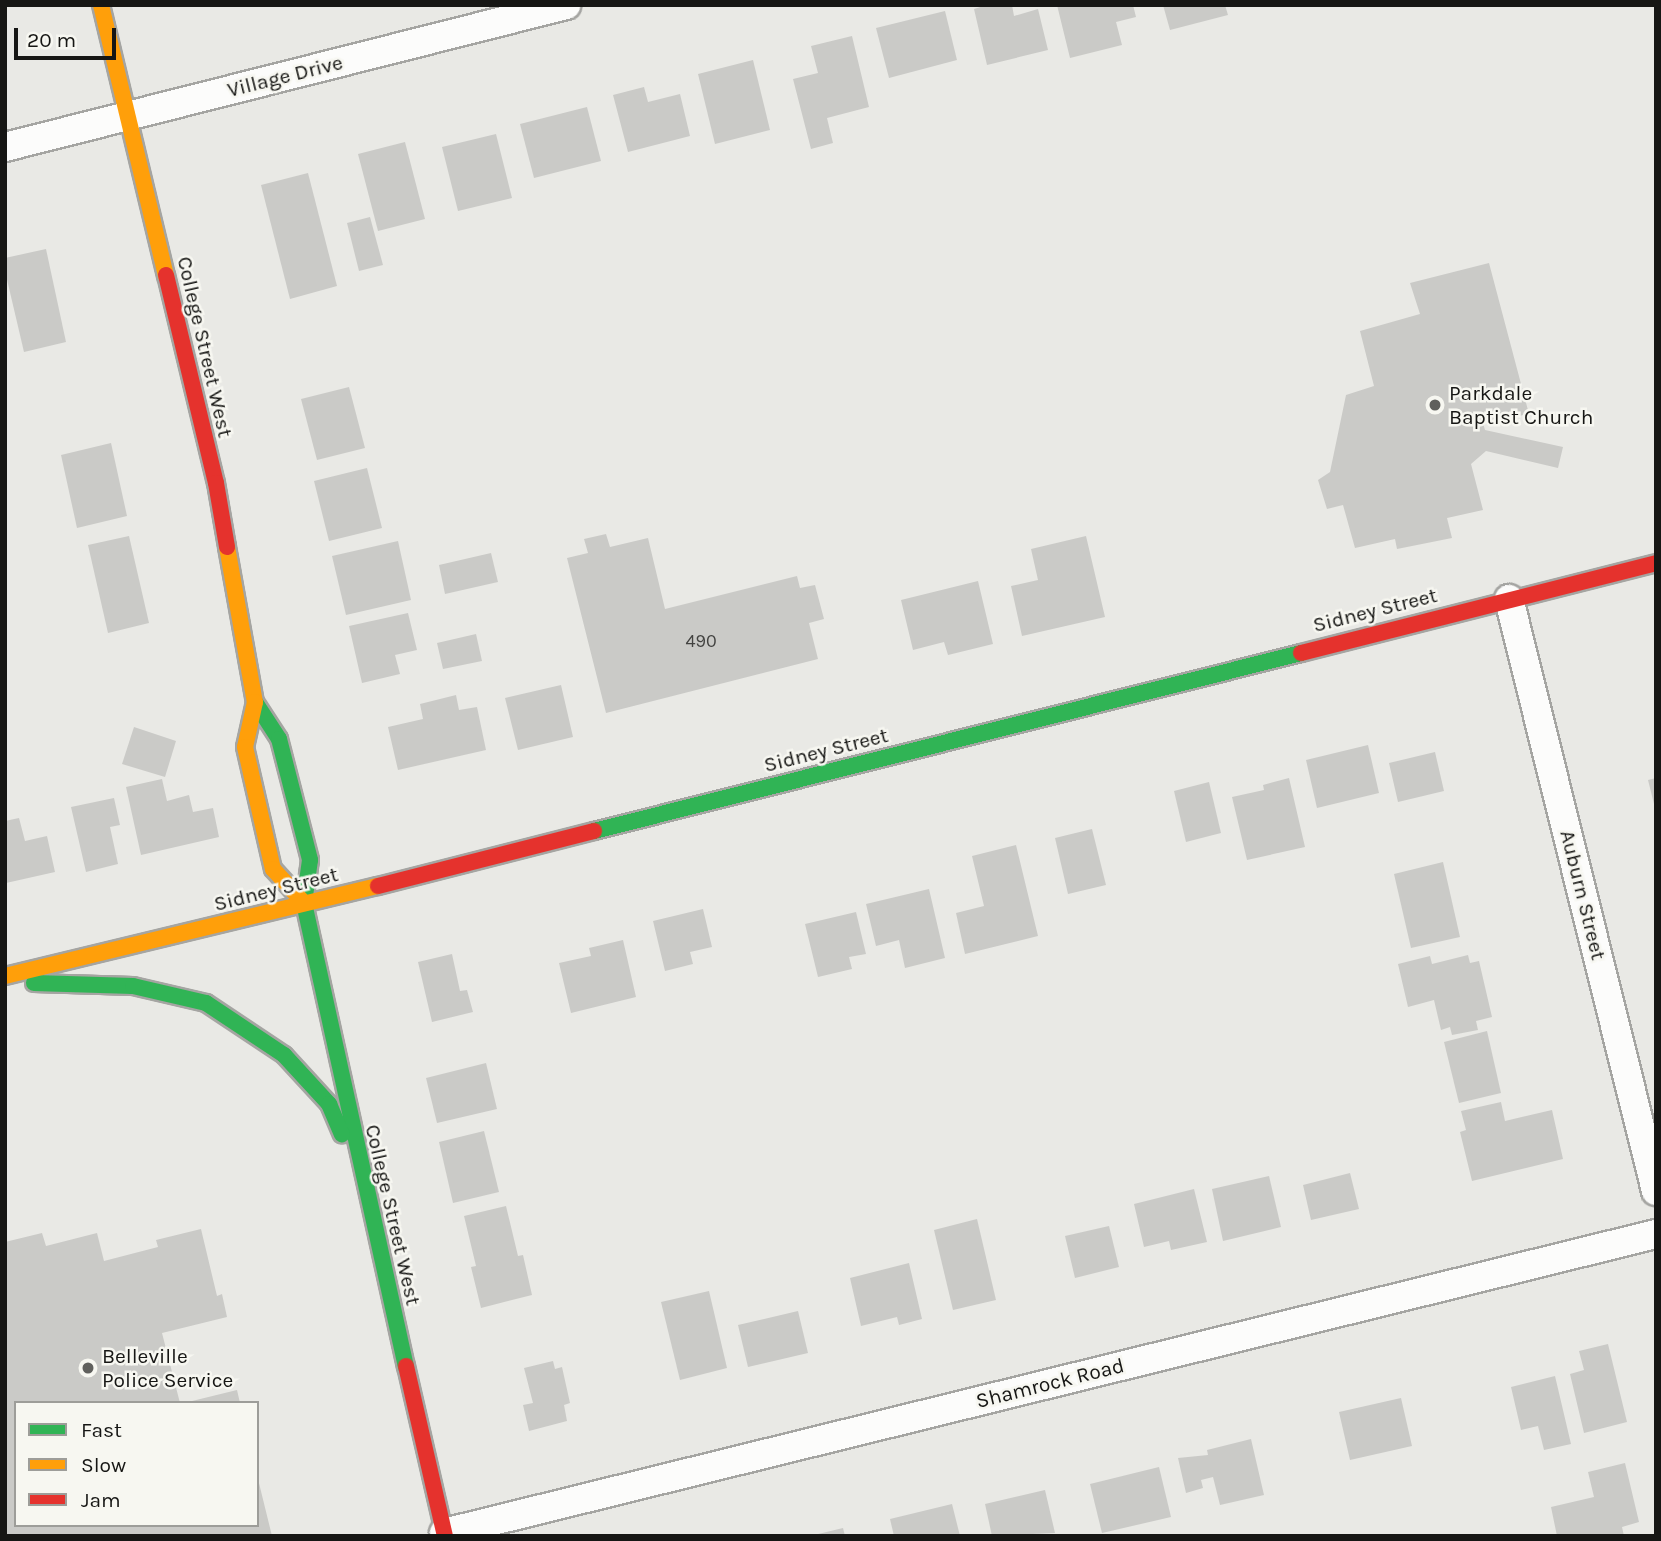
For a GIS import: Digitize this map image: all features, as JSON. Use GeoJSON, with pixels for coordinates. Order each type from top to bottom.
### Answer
{"type":"FeatureCollection","features":[{"type":"Feature","properties":{"kind":"main road","name":"College Street West"},"geometry":{"type":"LineString","coordinates":[[101,5],[216,483],[255,702],[245,747],[273,869],[304,904]]}},
{"type":"Feature","properties":{"kind":"main road","name":"Sidney Street"},"geometry":{"type":"LineString","coordinates":[[5,976],[304,904],[1656,563]]}},
{"type":"Feature","properties":{"kind":"main road","name":"College Street West"},"geometry":{"type":"LineString","coordinates":[[255,702],[279,739],[310,860],[304,904],[363,1180],[444,1534]]}},
{"type":"Feature","properties":{"kind":"main road"},"geometry":{"type":"LineString","coordinates":[[5,982],[133,986],[206,1003],[284,1055],[328,1104],[363,1180]]}},
{"type":"Feature","properties":{"kind":"street","name":"Village Drive"},"geometry":{"type":"LineString","coordinates":[[5,147],[566,5]]}},
{"type":"Feature","properties":{"kind":"street","name":"Auburn Street"},"geometry":{"type":"LineString","coordinates":[[1509,599],[1656,1191]]}},
{"type":"Feature","properties":{"kind":"street","name":"Shamrock Road"},"geometry":{"type":"LineString","coordinates":[[444,1534],[1656,1234]]}},
{"type":"Feature","properties":{"kind":"building"},"geometry":{"type":"Polygon","coordinates":[[[987,5],[1012,5],[1014,16],[1038,9],[1048,50],[987,65],[974,9],[987,5]]]}},
{"type":"Feature","properties":{"kind":"building"},"geometry":{"type":"Polygon","coordinates":[[[1057,5],[1133,5],[1136,17],[1116,22],[1122,45],[1070,58],[1057,5]]]}},
{"type":"Feature","properties":{"kind":"building"},"geometry":{"type":"Polygon","coordinates":[[[1163,5],[1225,5],[1228,15],[1170,30],[1163,5]]]}},
{"type":"Feature","properties":{"kind":"building"},"geometry":{"type":"Polygon","coordinates":[[[945,11],[957,60],[889,78],[876,28],[945,11]]]}},
{"type":"Feature","properties":{"kind":"building"},"geometry":{"type":"Polygon","coordinates":[[[852,36],[869,107],[827,118],[833,143],[811,149],[793,79],[818,73],[811,46],[852,36]]]}},
{"type":"Feature","properties":{"kind":"building"},"geometry":{"type":"Polygon","coordinates":[[[753,60],[770,130],[715,144],[698,74],[753,60]]]}},
{"type":"Feature","properties":{"kind":"building"},"geometry":{"type":"Polygon","coordinates":[[[644,87],[648,102],[680,94],[690,136],[628,152],[613,95],[644,87]]]}},
{"type":"Feature","properties":{"kind":"building"},"geometry":{"type":"Polygon","coordinates":[[[587,107],[601,161],[534,178],[520,124],[587,107]]]}},
{"type":"Feature","properties":{"kind":"building"},"geometry":{"type":"Polygon","coordinates":[[[496,134],[512,198],[458,211],[442,147],[496,134]]]}},
{"type":"Feature","properties":{"kind":"building"},"geometry":{"type":"Polygon","coordinates":[[[405,142],[425,219],[378,231],[358,154],[405,142]]]}},
{"type":"Feature","properties":{"kind":"building"},"geometry":{"type":"Polygon","coordinates":[[[308,173],[337,286],[290,299],[261,185],[308,173]]]}},
{"type":"Feature","properties":{"kind":"building"},"geometry":{"type":"Polygon","coordinates":[[[370,217],[383,265],[359,271],[347,223],[370,217]]]}},
{"type":"Feature","properties":{"kind":"building"},"geometry":{"type":"Polygon","coordinates":[[[46,249],[66,342],[24,352],[5,271],[5,258],[46,249]]]}},
{"type":"Feature","properties":{"kind":"building","name":"Parkdale Baptist Church"},"geometry":{"type":"Polygon","coordinates":[[[1489,263],[1529,414],[1483,423],[1485,430],[1563,447],[1558,468],[1486,451],[1471,464],[1483,510],[1447,518],[1452,538],[1397,549],[1395,539],[1355,548],[1343,505],[1327,509],[1318,480],[1330,472],[1346,395],[1374,386],[1360,331],[1420,314],[1410,283],[1489,263]]]}},
{"type":"Feature","properties":{"kind":"building"},"geometry":{"type":"Polygon","coordinates":[[[349,387],[365,448],[317,460],[301,399],[349,387]]]}},
{"type":"Feature","properties":{"kind":"building"},"geometry":{"type":"Polygon","coordinates":[[[111,443],[127,516],[77,528],[61,455],[111,443]]]}},
{"type":"Feature","properties":{"kind":"building"},"geometry":{"type":"Polygon","coordinates":[[[367,468],[382,528],[329,541],[314,481],[367,468]]]}},
{"type":"Feature","properties":{"kind":"building"},"geometry":{"type":"Polygon","coordinates":[[[606,534],[610,547],[648,538],[665,609],[797,576],[800,588],[815,585],[824,619],[809,623],[818,659],[606,713],[567,558],[588,553],[584,539],[606,534]]]}},
{"type":"Feature","properties":{"kind":"building"},"geometry":{"type":"Polygon","coordinates":[[[129,536],[149,623],[108,633],[88,545],[129,536]]]}},
{"type":"Feature","properties":{"kind":"building"},"geometry":{"type":"Polygon","coordinates":[[[1086,536],[1105,617],[1022,636],[1011,586],[1038,580],[1031,549],[1086,536]]]}},
{"type":"Feature","properties":{"kind":"building"},"geometry":{"type":"Polygon","coordinates":[[[398,541],[411,600],[346,615],[332,556],[398,541]]]}},
{"type":"Feature","properties":{"kind":"building"},"geometry":{"type":"Polygon","coordinates":[[[491,553],[498,582],[445,594],[439,565],[491,553]]]}},
{"type":"Feature","properties":{"kind":"building"},"geometry":{"type":"Polygon","coordinates":[[[978,581],[993,644],[948,655],[944,642],[913,650],[901,600],[978,581]]]}},
{"type":"Feature","properties":{"kind":"building"},"geometry":{"type":"Polygon","coordinates":[[[408,613],[417,650],[395,655],[400,674],[362,683],[349,626],[408,613]]]}},
{"type":"Feature","properties":{"kind":"building"},"geometry":{"type":"Polygon","coordinates":[[[476,634],[482,661],[443,669],[437,643],[476,634]]]}},
{"type":"Feature","properties":{"kind":"building"},"geometry":{"type":"Polygon","coordinates":[[[561,685],[573,737],[518,750],[505,698],[561,685]]]}},
{"type":"Feature","properties":{"kind":"building"},"geometry":{"type":"Polygon","coordinates":[[[456,695],[459,710],[477,707],[486,750],[398,770],[388,727],[423,719],[420,704],[456,695]]]}},
{"type":"Feature","properties":{"kind":"building"},"geometry":{"type":"Polygon","coordinates":[[[134,727],[176,741],[165,777],[122,764],[134,727]]]}},
{"type":"Feature","properties":{"kind":"building"},"geometry":{"type":"Polygon","coordinates":[[[1368,745],[1379,793],[1317,808],[1306,760],[1368,745]]]}},
{"type":"Feature","properties":{"kind":"building"},"geometry":{"type":"Polygon","coordinates":[[[1435,752],[1444,791],[1398,802],[1389,763],[1435,752]]]}},
{"type":"Feature","properties":{"kind":"building"},"geometry":{"type":"Polygon","coordinates":[[[1289,778],[1305,847],[1247,860],[1232,797],[1264,790],[1263,785],[1289,778]]]}},
{"type":"Feature","properties":{"kind":"building"},"geometry":{"type":"Polygon","coordinates":[[[1656,778],[1656,808],[1655,808],[1648,780],[1656,778]]]}},
{"type":"Feature","properties":{"kind":"building"},"geometry":{"type":"Polygon","coordinates":[[[162,779],[167,801],[189,795],[193,812],[213,808],[219,837],[141,855],[126,787],[162,779]]]}},
{"type":"Feature","properties":{"kind":"building"},"geometry":{"type":"Polygon","coordinates":[[[1209,782],[1221,833],[1186,842],[1174,791],[1209,782]]]}},
{"type":"Feature","properties":{"kind":"building"},"geometry":{"type":"Polygon","coordinates":[[[114,798],[120,825],[110,827],[118,864],[86,872],[71,807],[114,798]]]}},
{"type":"Feature","properties":{"kind":"building"},"geometry":{"type":"Polygon","coordinates":[[[19,818],[25,841],[47,836],[55,872],[6,883],[5,821],[19,818]]]}},
{"type":"Feature","properties":{"kind":"building"},"geometry":{"type":"Polygon","coordinates":[[[1092,829],[1106,885],[1068,894],[1055,838],[1092,829]]]}},
{"type":"Feature","properties":{"kind":"building"},"geometry":{"type":"Polygon","coordinates":[[[1016,845],[1038,936],[965,954],[956,913],[984,906],[972,856],[1016,845]]]}},
{"type":"Feature","properties":{"kind":"building"},"geometry":{"type":"Polygon","coordinates":[[[1443,862],[1460,937],[1411,948],[1394,874],[1443,862]]]}},
{"type":"Feature","properties":{"kind":"building"},"geometry":{"type":"Polygon","coordinates":[[[929,889],[945,958],[905,968],[899,940],[876,946],[866,904],[929,889]]]}},
{"type":"Feature","properties":{"kind":"building"},"geometry":{"type":"Polygon","coordinates":[[[703,909],[712,947],[690,952],[693,964],[665,971],[653,921],[703,909]]]}},
{"type":"Feature","properties":{"kind":"building"},"geometry":{"type":"Polygon","coordinates":[[[856,912],[866,954],[849,957],[852,969],[818,977],[805,924],[856,912]]]}},
{"type":"Feature","properties":{"kind":"building"},"geometry":{"type":"Polygon","coordinates":[[[623,940],[636,997],[571,1013],[559,963],[591,956],[589,948],[623,940]]]}},
{"type":"Feature","properties":{"kind":"building"},"geometry":{"type":"Polygon","coordinates":[[[452,954],[460,991],[467,990],[473,1012],[432,1022],[418,962],[452,954]]]}},
{"type":"Feature","properties":{"kind":"building"},"geometry":{"type":"Polygon","coordinates":[[[1468,955],[1470,963],[1479,961],[1492,1017],[1476,1021],[1478,1030],[1452,1035],[1450,1027],[1441,1030],[1434,1000],[1408,1007],[1398,964],[1430,956],[1432,964],[1468,955]]]}},
{"type":"Feature","properties":{"kind":"building"},"geometry":{"type":"Polygon","coordinates":[[[1487,1031],[1501,1093],[1459,1103],[1444,1042],[1487,1031]]]}},
{"type":"Feature","properties":{"kind":"building"},"geometry":{"type":"Polygon","coordinates":[[[486,1063],[497,1109],[437,1123],[426,1078],[486,1063]]]}},
{"type":"Feature","properties":{"kind":"building"},"geometry":{"type":"Polygon","coordinates":[[[1501,1102],[1505,1121],[1552,1110],[1563,1159],[1472,1181],[1460,1132],[1466,1130],[1461,1111],[1501,1102]]]}},
{"type":"Feature","properties":{"kind":"building"},"geometry":{"type":"Polygon","coordinates":[[[484,1131],[499,1192],[453,1203],[439,1142],[484,1131]]]}},
{"type":"Feature","properties":{"kind":"building"},"geometry":{"type":"Polygon","coordinates":[[[1350,1173],[1359,1209],[1311,1220],[1303,1185],[1350,1173]]]}},
{"type":"Feature","properties":{"kind":"building"},"geometry":{"type":"Polygon","coordinates":[[[1269,1176],[1281,1227],[1223,1241],[1212,1189],[1269,1176]]]}},
{"type":"Feature","properties":{"kind":"building"},"geometry":{"type":"Polygon","coordinates":[[[1194,1189],[1207,1242],[1171,1250],[1169,1241],[1144,1247],[1134,1204],[1194,1189]]]}},
{"type":"Feature","properties":{"kind":"building"},"geometry":{"type":"Polygon","coordinates":[[[506,1206],[518,1256],[523,1255],[532,1295],[481,1308],[471,1267],[476,1266],[464,1216],[506,1206]]]}},
{"type":"Feature","properties":{"kind":"building"},"geometry":{"type":"Polygon","coordinates":[[[977,1219],[996,1300],[953,1310],[934,1230],[977,1219]]]}},
{"type":"Feature","properties":{"kind":"building"},"geometry":{"type":"Polygon","coordinates":[[[1109,1226],[1119,1267],[1075,1278],[1065,1236],[1109,1226]]]}},
{"type":"Feature","properties":{"kind":"building","name":"Belleville Police Service"},"geometry":{"type":"Polygon","coordinates":[[[201,1229],[217,1296],[222,1294],[227,1317],[162,1333],[179,1401],[14,1401],[14,1527],[259,1527],[259,1483],[272,1536],[5,1536],[5,1242],[42,1233],[46,1246],[97,1233],[104,1261],[158,1247],[156,1240],[201,1229]]]}},
{"type":"Feature","properties":{"kind":"building"},"geometry":{"type":"Polygon","coordinates":[[[909,1263],[922,1319],[899,1325],[897,1317],[861,1326],[850,1278],[909,1263]]]}},
{"type":"Feature","properties":{"kind":"building"},"geometry":{"type":"Polygon","coordinates":[[[709,1291],[727,1368],[680,1380],[661,1302],[709,1291]]]}},
{"type":"Feature","properties":{"kind":"building"},"geometry":{"type":"Polygon","coordinates":[[[798,1311],[808,1353],[748,1367],[738,1325],[798,1311]]]}},
{"type":"Feature","properties":{"kind":"building"},"geometry":{"type":"Polygon","coordinates":[[[1608,1344],[1627,1422],[1584,1433],[1570,1374],[1584,1370],[1579,1351],[1608,1344]]]}},
{"type":"Feature","properties":{"kind":"building"},"geometry":{"type":"Polygon","coordinates":[[[553,1361],[555,1369],[562,1367],[570,1403],[564,1405],[567,1421],[529,1431],[523,1405],[533,1403],[524,1368],[553,1361]]]}},
{"type":"Feature","properties":{"kind":"building"},"geometry":{"type":"Polygon","coordinates":[[[1555,1376],[1571,1444],[1544,1450],[1538,1426],[1521,1430],[1511,1387],[1555,1376]]]}},
{"type":"Feature","properties":{"kind":"building","name":"Belleville Police Service"},"geometry":{"type":"Polygon","coordinates":[[[237,1390],[240,1401],[192,1401],[237,1390]]]}},
{"type":"Feature","properties":{"kind":"building"},"geometry":{"type":"Polygon","coordinates":[[[1401,1398],[1412,1446],[1350,1460],[1339,1412],[1401,1398]]]}},
{"type":"Feature","properties":{"kind":"building"},"geometry":{"type":"Polygon","coordinates":[[[1251,1439],[1264,1495],[1220,1505],[1213,1477],[1201,1480],[1203,1488],[1186,1493],[1178,1458],[1208,1455],[1207,1450],[1251,1439]]]}},
{"type":"Feature","properties":{"kind":"building"},"geometry":{"type":"Polygon","coordinates":[[[1625,1463],[1639,1522],[1622,1527],[1624,1536],[1557,1536],[1551,1507],[1594,1497],[1588,1472],[1625,1463]]]}},
{"type":"Feature","properties":{"kind":"building"},"geometry":{"type":"Polygon","coordinates":[[[1159,1467],[1171,1517],[1102,1533],[1090,1484],[1159,1467]]]}},
{"type":"Feature","properties":{"kind":"building"},"geometry":{"type":"Polygon","coordinates":[[[1045,1490],[1055,1533],[992,1536],[985,1504],[1045,1490]]]}},
{"type":"Feature","properties":{"kind":"building"},"geometry":{"type":"Polygon","coordinates":[[[952,1504],[960,1536],[894,1536],[890,1519],[952,1504]]]}},
{"type":"Feature","properties":{"kind":"building"},"geometry":{"type":"Polygon","coordinates":[[[843,1528],[845,1536],[814,1536],[814,1535],[843,1528]]]}},
{"type":"Feature","properties":{"kind":"traffic: fast"},"geometry":{"type":"LineString","coordinates":[[594,831],[1301,653]]}},
{"type":"Feature","properties":{"kind":"traffic: fast"},"geometry":{"type":"LineString","coordinates":[[255,702],[279,739],[310,860],[304,903],[406,1366]]}},
{"type":"Feature","properties":{"kind":"traffic: fast"},"geometry":{"type":"LineString","coordinates":[[34,983],[133,986],[206,1003],[284,1055],[329,1104],[342,1134]]}},
{"type":"Feature","properties":{"kind":"traffic: slow"},"geometry":{"type":"LineString","coordinates":[[101,5],[166,275]]}},
{"type":"Feature","properties":{"kind":"traffic: slow"},"geometry":{"type":"LineString","coordinates":[[227,547],[255,702],[245,747],[273,869],[304,903]]}},
{"type":"Feature","properties":{"kind":"traffic: slow"},"geometry":{"type":"LineString","coordinates":[[5,976],[378,886]]}},
{"type":"Feature","properties":{"kind":"traffic: jam"},"geometry":{"type":"LineString","coordinates":[[166,275],[216,483],[227,547]]}},
{"type":"Feature","properties":{"kind":"traffic: jam"},"geometry":{"type":"LineString","coordinates":[[1301,653],[1656,563]]}},
{"type":"Feature","properties":{"kind":"traffic: jam"},"geometry":{"type":"LineString","coordinates":[[378,886],[594,831]]}},
{"type":"Feature","properties":{"kind":"traffic: jam"},"geometry":{"type":"LineString","coordinates":[[406,1366],[445,1536]]}},
{"type":"Feature","properties":{"kind":"place","name":"Parkdale Baptist Church"},"geometry":{"type":"Point","coordinates":[1435,405]}},
{"type":"Feature","properties":{"kind":"place","name":"Belleville Police Service"},"geometry":{"type":"Point","coordinates":[88,1368]}}]}
